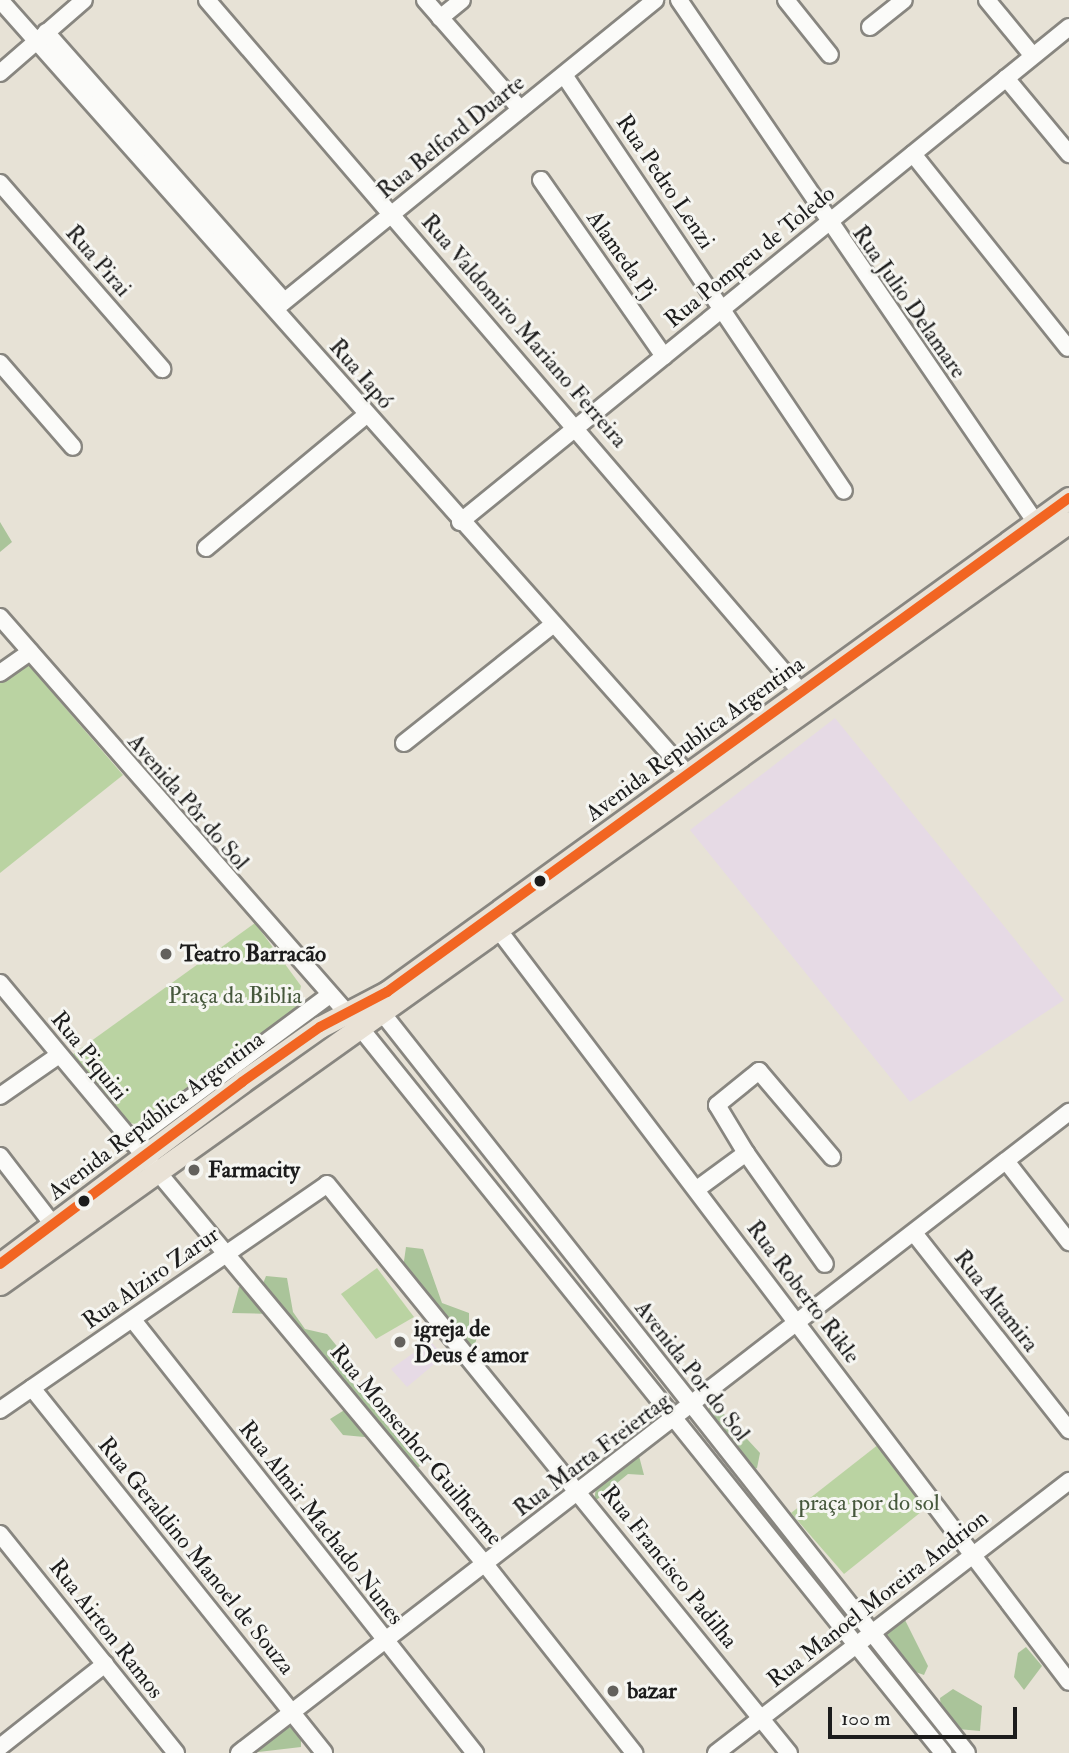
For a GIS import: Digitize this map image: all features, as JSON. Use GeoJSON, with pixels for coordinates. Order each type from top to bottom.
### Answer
{"type":"FeatureCollection","features":[{"type":"Feature","properties":{"kind":"main road","name":"Avenida Republica Argentina"},"geometry":{"type":"LineString","coordinates":[[362,1030],[378,1008],[1041,531],[1069,498]]}},
{"type":"Feature","properties":{"kind":"main road","name":"Avenida Republica Argentina"},"geometry":{"type":"LineString","coordinates":[[1041,531],[1069,523]]}},
{"type":"Feature","properties":{"kind":"main road","name":"Avenida Republica Argentina"},"geometry":{"type":"LineString","coordinates":[[346,1013],[378,1008]]}},
{"type":"Feature","properties":{"kind":"main road","name":"Avenida República Argentina"},"geometry":{"type":"LineString","coordinates":[[0,1264],[143,1157],[346,1013]]}},
{"type":"Feature","properties":{"kind":"main road","name":"Avenida República Argentina"},"geometry":{"type":"LineString","coordinates":[[0,1284],[143,1157],[362,1030]]}},
{"type":"Feature","properties":{"kind":"street","name":"Rua Iapó"},"geometry":{"type":"LineString","coordinates":[[0,0],[41,37],[279,305],[366,415],[551,626],[694,782]]}},
{"type":"Feature","properties":{"kind":"street"},"geometry":{"type":"LineString","coordinates":[[0,73],[84,0]]}},
{"type":"Feature","properties":{"kind":"street","name":"Rua Valdomiro Mariano Ferreira"},"geometry":{"type":"LineString","coordinates":[[207,0],[578,426],[808,701]]}},
{"type":"Feature","properties":{"kind":"street"},"geometry":{"type":"LineString","coordinates":[[425,0],[520,109]]}},
{"type":"Feature","properties":{"kind":"street"},"geometry":{"type":"LineString","coordinates":[[440,18],[463,0]]}},
{"type":"Feature","properties":{"kind":"street","name":"Rua Belford Duarte"},"geometry":{"type":"LineString","coordinates":[[279,305],[655,0]]}},
{"type":"Feature","properties":{"kind":"street","name":"Rua Julio Delamare"},"geometry":{"type":"LineString","coordinates":[[679,0],[826,224],[1041,531]]}},
{"type":"Feature","properties":{"kind":"street"},"geometry":{"type":"LineString","coordinates":[[786,0],[830,55]]}},
{"type":"Feature","properties":{"kind":"street"},"geometry":{"type":"LineString","coordinates":[[870,27],[904,0]]}},
{"type":"Feature","properties":{"kind":"street"},"geometry":{"type":"LineString","coordinates":[[987,0],[1033,56]]}},
{"type":"Feature","properties":{"kind":"street","name":"Rua Pompeu de Toledo"},"geometry":{"type":"LineString","coordinates":[[460,522],[1069,27]]}},
{"type":"Feature","properties":{"kind":"street","name":"Rua Pedro Lenzi"},"geometry":{"type":"LineString","coordinates":[[564,75],[844,491]]}},
{"type":"Feature","properties":{"kind":"street"},"geometry":{"type":"LineString","coordinates":[[1006,78],[1069,154]]}},
{"type":"Feature","properties":{"kind":"street"},"geometry":{"type":"LineString","coordinates":[[913,154],[1068,348]]}},
{"type":"Feature","properties":{"kind":"street","name":"Alameda Pj"},"geometry":{"type":"LineString","coordinates":[[541,180],[664,356]]}},
{"type":"Feature","properties":{"kind":"street","name":"Rua Pirai"},"geometry":{"type":"LineString","coordinates":[[0,183],[162,369]]}},
{"type":"Feature","properties":{"kind":"street"},"geometry":{"type":"LineString","coordinates":[[0,363],[73,447]]}},
{"type":"Feature","properties":{"kind":"street"},"geometry":{"type":"LineString","coordinates":[[206,548],[366,415]]}},
{"type":"Feature","properties":{"kind":"street","name":"Avenida Pôr do Sol"},"geometry":{"type":"LineString","coordinates":[[0,617],[328,996],[346,1013]]}},
{"type":"Feature","properties":{"kind":"street"},"geometry":{"type":"LineString","coordinates":[[404,743],[551,626]]}},
{"type":"Feature","properties":{"kind":"street"},"geometry":{"type":"LineString","coordinates":[[0,673],[30,652]]}},
{"type":"Feature","properties":{"kind":"street","name":"Rua Roberto Rikle"},"geometry":{"type":"LineString","coordinates":[[494,924],[1069,1682]]}},
{"type":"Feature","properties":{"kind":"street","name":"Rua Piquiri"},"geometry":{"type":"LineString","coordinates":[[0,984],[143,1157]]}},
{"type":"Feature","properties":{"kind":"street","name":"Avenida República Argentina"},"geometry":{"type":"LineString","coordinates":[[143,1157],[328,996]]}},
{"type":"Feature","properties":{"kind":"street","name":"Avenida Por do Sol"},"geometry":{"type":"LineString","coordinates":[[378,1008],[967,1753]]}},
{"type":"Feature","properties":{"kind":"street","name":"Avenida Por do Sol"},"geometry":{"type":"LineString","coordinates":[[346,1013],[943,1753]]}},
{"type":"Feature","properties":{"kind":"street"},"geometry":{"type":"LineString","coordinates":[[0,1096],[59,1055]]}},
{"type":"Feature","properties":{"kind":"street"},"geometry":{"type":"LineString","coordinates":[[825,1264],[746,1153],[717,1105],[759,1071],[832,1157]]}},
{"type":"Feature","properties":{"kind":"street","name":"Rua Marta Freiertag"},"geometry":{"type":"LineString","coordinates":[[239,1753],[692,1408],[1069,1112]]}},
{"type":"Feature","properties":{"kind":"street"},"geometry":{"type":"LineString","coordinates":[[697,1189],[746,1153]]}},
{"type":"Feature","properties":{"kind":"street"},"geometry":{"type":"LineString","coordinates":[[0,1156],[54,1226]]}},
{"type":"Feature","properties":{"kind":"street","name":"Rua Monsenhor Guilherme"},"geometry":{"type":"LineString","coordinates":[[143,1157],[227,1253],[485,1564],[634,1753]]}},
{"type":"Feature","properties":{"kind":"street"},"geometry":{"type":"LineString","coordinates":[[1006,1161],[1069,1241]]}},
{"type":"Feature","properties":{"kind":"street","name":"Rua Alziro Zarur"},"geometry":{"type":"LineString","coordinates":[[0,1410],[327,1184]]}},
{"type":"Feature","properties":{"kind":"street","name":"Rua Francisco Padilha"},"geometry":{"type":"LineString","coordinates":[[327,1184],[581,1493],[789,1753]]}},
{"type":"Feature","properties":{"kind":"street","name":"Rua Altamira"},"geometry":{"type":"LineString","coordinates":[[914,1233],[1069,1430]]}},
{"type":"Feature","properties":{"kind":"street","name":"Rua Almir Machado Nunes"},"geometry":{"type":"LineString","coordinates":[[133,1320],[474,1753]]}},
{"type":"Feature","properties":{"kind":"street","name":"Rua Geraldino Manoel de Souza"},"geometry":{"type":"LineString","coordinates":[[32,1388],[324,1753]]}},
{"type":"Feature","properties":{"kind":"street","name":"Rua Manoel Moreira Andrion"},"geometry":{"type":"LineString","coordinates":[[716,1753],[1069,1481]]}},
{"type":"Feature","properties":{"kind":"street","name":"Rua Airton Ramos"},"geometry":{"type":"LineString","coordinates":[[0,1534],[6,1552],[105,1664],[176,1753]]}},
{"type":"Feature","properties":{"kind":"street"},"geometry":{"type":"LineString","coordinates":[[0,1747],[105,1664]]}},
{"type":"Feature","properties":{"kind":"shaded area"},"geometry":{"type":"Polygon","coordinates":[[[835,718],[1064,1000],[910,1102],[690,830],[835,718]]]}},
{"type":"Feature","properties":{"kind":"shaded area"},"geometry":{"type":"Polygon","coordinates":[[[430,1341],[444,1356],[407,1387],[391,1369],[430,1341]]]}},
{"type":"Feature","properties":{"kind":"green space"},"geometry":{"type":"Polygon","coordinates":[[[0,522],[12,542],[0,552],[0,522]]]}},
{"type":"Feature","properties":{"kind":"green space"},"geometry":{"type":"Polygon","coordinates":[[[26,662],[123,775],[0,873],[0,680],[26,662]]]}},
{"type":"Feature","properties":{"kind":"green space","name":"Praça da Biblia"},"geometry":{"type":"Polygon","coordinates":[[[255,923],[301,986],[296,1009],[136,1124],[124,1122],[69,1057],[255,923]]]}},
{"type":"Feature","properties":{"kind":"green space"},"geometry":{"type":"Polygon","coordinates":[[[406,1247],[423,1249],[442,1303],[469,1313],[469,1323],[480,1327],[475,1344],[462,1351],[402,1275],[406,1247]]]}},
{"type":"Feature","properties":{"kind":"green space"},"geometry":{"type":"Polygon","coordinates":[[[377,1268],[414,1317],[376,1339],[341,1294],[377,1268]]]}},
{"type":"Feature","properties":{"kind":"green space"},"geometry":{"type":"Polygon","coordinates":[[[266,1276],[287,1278],[293,1312],[305,1329],[327,1334],[340,1350],[338,1365],[420,1466],[406,1479],[375,1438],[343,1435],[330,1419],[346,1409],[271,1314],[232,1313],[239,1287],[262,1286],[266,1276]]]}},
{"type":"Feature","properties":{"kind":"green space"},"geometry":{"type":"Polygon","coordinates":[[[712,1401],[760,1453],[757,1468],[752,1470],[706,1414],[712,1401]]]}},
{"type":"Feature","properties":{"kind":"green space","name":"praça por do sol"},"geometry":{"type":"Polygon","coordinates":[[[879,1444],[926,1508],[844,1574],[791,1513],[879,1444]]]}},
{"type":"Feature","properties":{"kind":"green space"},"geometry":{"type":"Polygon","coordinates":[[[639,1456],[644,1475],[628,1474],[594,1502],[596,1487],[639,1456]]]}},
{"type":"Feature","properties":{"kind":"green space"},"geometry":{"type":"Polygon","coordinates":[[[903,1616],[928,1666],[924,1675],[910,1670],[881,1636],[903,1616]]]}},
{"type":"Feature","properties":{"kind":"green space"},"geometry":{"type":"Polygon","coordinates":[[[1026,1647],[1042,1666],[1024,1690],[1014,1677],[1018,1653],[1026,1647]]]}},
{"type":"Feature","properties":{"kind":"green space"},"geometry":{"type":"Polygon","coordinates":[[[953,1689],[982,1706],[980,1731],[958,1729],[941,1708],[940,1698],[953,1689]]]}},
{"type":"Feature","properties":{"kind":"green space"},"geometry":{"type":"Polygon","coordinates":[[[290,1727],[301,1737],[301,1747],[249,1753],[290,1727]]]}},
{"type":"Feature","properties":{"kind":"transit line"},"geometry":{"type":"LineString","coordinates":[[0,1264],[242,1082],[320,1027],[387,992],[1069,498]]}},
{"type":"Feature","properties":{"kind":"place","name":"Teatro Barracão"},"geometry":{"type":"Point","coordinates":[166,954]}},
{"type":"Feature","properties":{"kind":"place","name":"Farmacity"},"geometry":{"type":"Point","coordinates":[194,1170]}},
{"type":"Feature","properties":{"kind":"place","name":"igreja de Deus é amor"},"geometry":{"type":"Point","coordinates":[400,1342]}},
{"type":"Feature","properties":{"kind":"place","name":"bazar"},"geometry":{"type":"Point","coordinates":[613,1691]}}]}
